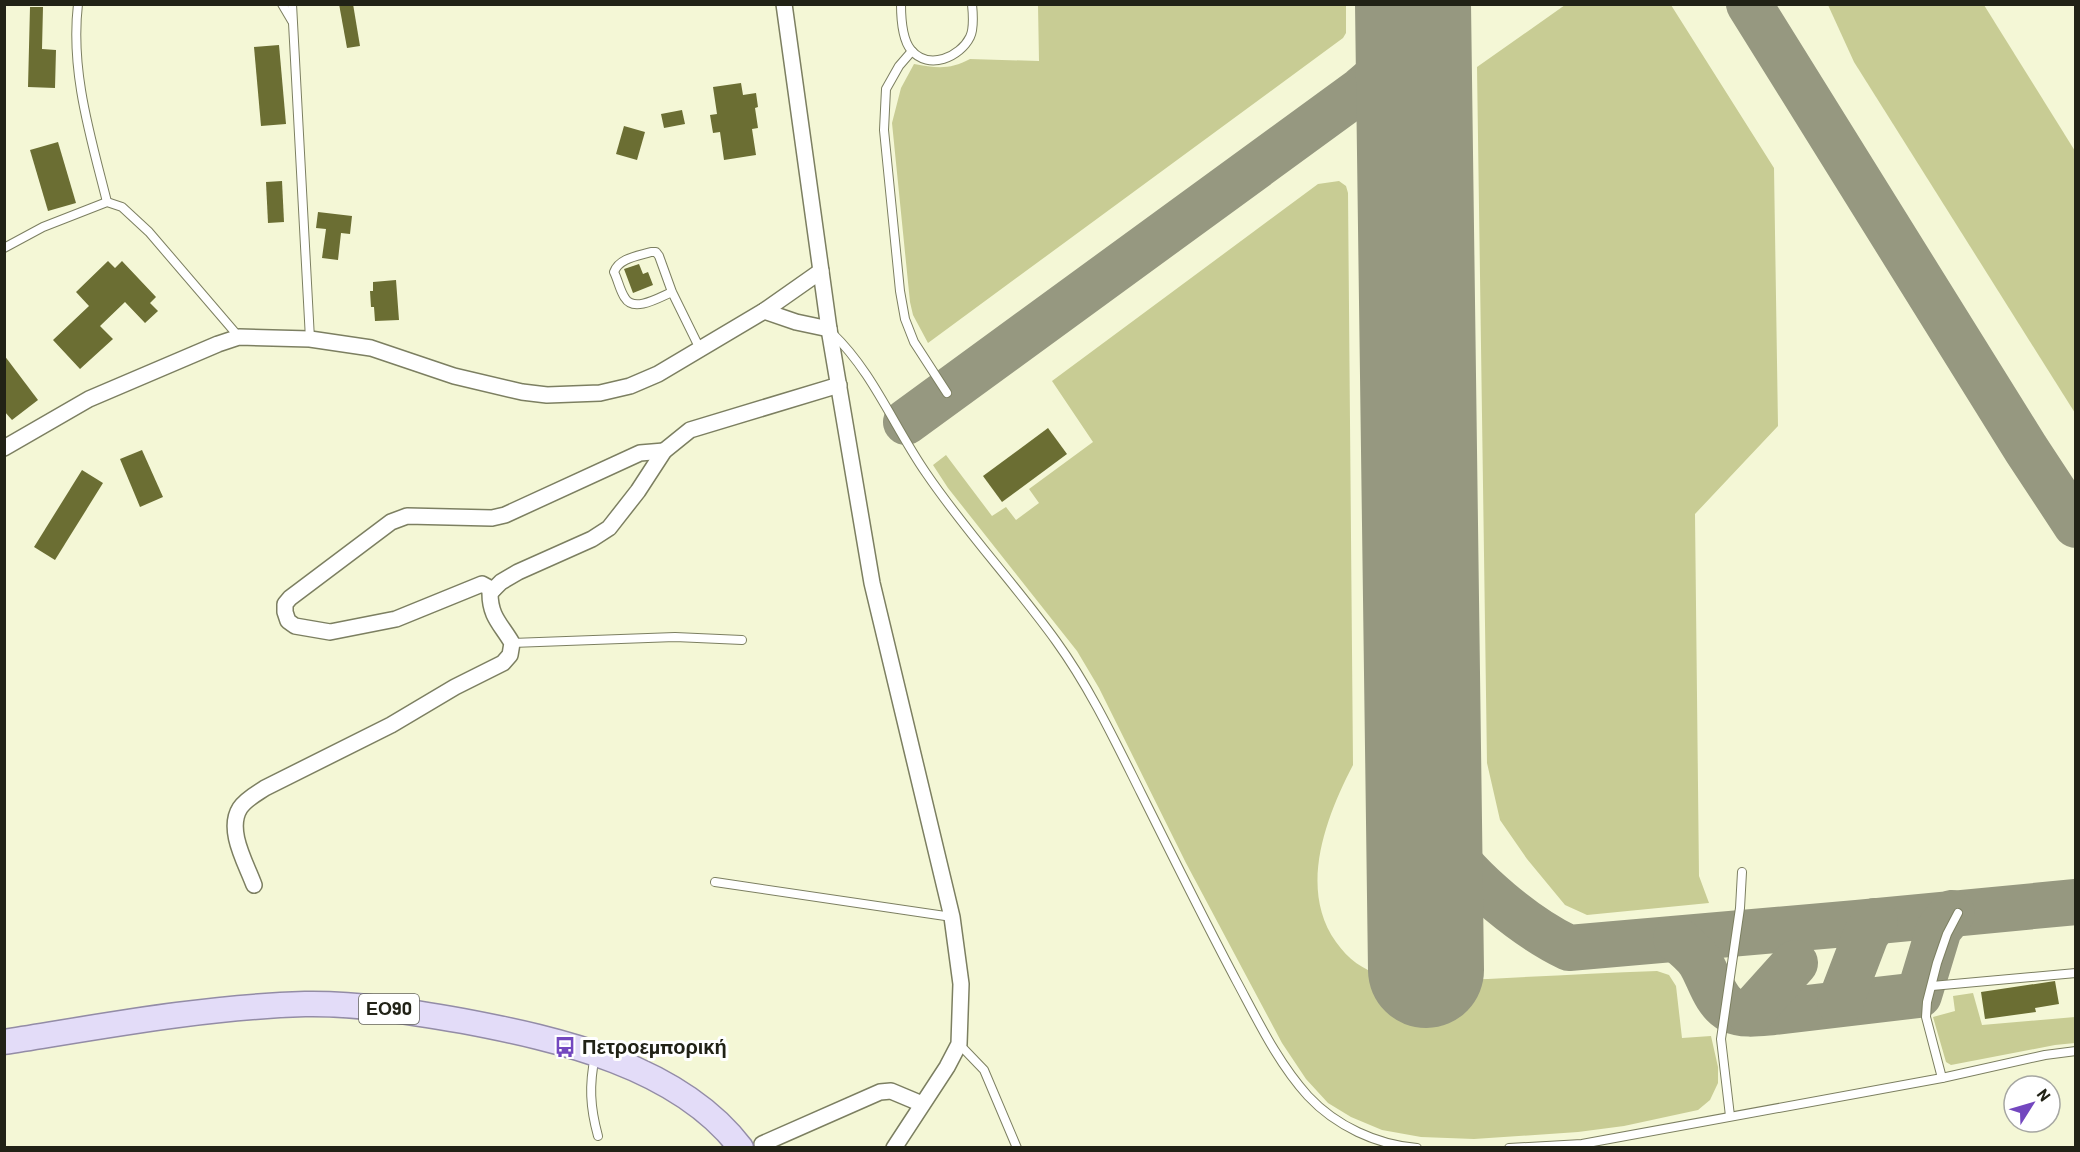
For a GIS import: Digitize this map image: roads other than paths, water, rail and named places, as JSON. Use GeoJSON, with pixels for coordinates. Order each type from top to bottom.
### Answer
{"type":"FeatureCollection","features":[{"type":"Feature","properties":{"kind":"main road","name":"ΕΟ90"},"geometry":{"type":"LineString","coordinates":[[4,1042],[216,1011],[286,1005],[335,1004],[401,1011],[507,1030],[595,1054],[646,1074],[673,1088],[752,1146]]}},
{"type":"Feature","properties":{"kind":"street"},"geometry":{"type":"LineString","coordinates":[[784,4],[829,329],[874,594],[952,917],[961,984],[959,1044],[947,1067],[894,1148]]}},
{"type":"Feature","properties":{"kind":"street"},"geometry":{"type":"LineString","coordinates":[[4,448],[89,399],[239,337],[310,339],[371,348],[454,376],[495,387],[547,395],[600,393],[630,386],[658,374],[764,311],[821,271]]}},
{"type":"Feature","properties":{"kind":"street"},"geometry":{"type":"LineString","coordinates":[[764,311],[796,322],[829,329]]}},
{"type":"Feature","properties":{"kind":"street"},"geometry":{"type":"LineString","coordinates":[[254,885],[236,835],[235,824],[239,809],[265,788],[391,725],[455,687],[503,663],[510,656],[512,643],[496,621],[490,607],[490,593],[501,582],[592,539],[609,528],[638,491],[664,451],[690,430],[839,385]]}},
{"type":"Feature","properties":{"kind":"street"},"geometry":{"type":"LineString","coordinates":[[493,590],[482,584],[396,619],[330,633],[295,626],[288,621],[285,612],[285,604],[290,598],[391,522],[407,516],[492,518],[505,515],[640,453],[664,451]]}},
{"type":"Feature","properties":{"kind":"street"},"geometry":{"type":"LineString","coordinates":[[752,1146],[880,1092],[891,1091],[922,1104]]}},
{"type":"Feature","properties":{"kind":"lane"},"geometry":{"type":"LineString","coordinates":[[78,4],[77,58],[81,100],[107,202]]}},
{"type":"Feature","properties":{"kind":"lane"},"geometry":{"type":"LineString","coordinates":[[282,4],[293,23]]}},
{"type":"Feature","properties":{"kind":"lane"},"geometry":{"type":"LineString","coordinates":[[292,4],[310,339]]}},
{"type":"Feature","properties":{"kind":"lane"},"geometry":{"type":"LineString","coordinates":[[901,4],[905,36],[912,51],[925,59],[943,61],[960,51],[971,35],[972,4]]}},
{"type":"Feature","properties":{"kind":"lane"},"geometry":{"type":"LineString","coordinates":[[912,51],[899,66],[886,89],[884,130],[900,291],[905,318],[914,342],[947,393]]}},
{"type":"Feature","properties":{"kind":"lane"},"geometry":{"type":"LineString","coordinates":[[4,248],[43,227],[107,202],[122,207],[149,232],[239,337]]}},
{"type":"Feature","properties":{"kind":"lane"},"geometry":{"type":"LineString","coordinates":[[672,292],[640,305],[633,305],[626,300],[614,272],[616,266],[621,262],[656,252],[672,292],[700,349]]}},
{"type":"Feature","properties":{"kind":"lane"},"geometry":{"type":"LineString","coordinates":[[829,329],[864,369],[926,474],[1057,642],[1096,703],[1221,953],[1254,1014],[1290,1072],[1318,1106],[1350,1128],[1385,1141],[1417,1148]]}},
{"type":"Feature","properties":{"kind":"lane"},"geometry":{"type":"LineString","coordinates":[[512,643],[675,637],[742,640]]}},
{"type":"Feature","properties":{"kind":"lane"},"geometry":{"type":"LineString","coordinates":[[1730,1116],[1721,1040],[1740,908],[1742,872]]}},
{"type":"Feature","properties":{"kind":"lane"},"geometry":{"type":"LineString","coordinates":[[715,882],[952,917]]}},
{"type":"Feature","properties":{"kind":"lane"},"geometry":{"type":"LineString","coordinates":[[1942,1078],[1926,1017],[1937,963],[1947,934],[1958,913]]}},
{"type":"Feature","properties":{"kind":"lane"},"geometry":{"type":"LineString","coordinates":[[1932,986],[2076,973]]}},
{"type":"Feature","properties":{"kind":"lane"},"geometry":{"type":"LineString","coordinates":[[959,1044],[984,1070],[1017,1148]]}},
{"type":"Feature","properties":{"kind":"lane"},"geometry":{"type":"LineString","coordinates":[[1509,1148],[1582,1144],[1942,1078],[2045,1055],[2076,1051]]}},
{"type":"Feature","properties":{"kind":"lane"},"geometry":{"type":"LineString","coordinates":[[595,1054],[590,1078],[591,1099],[598,1136]]}},
{"type":"Feature","properties":{"kind":"place","name":"Πετροεμπορική"},"geometry":{"type":"Point","coordinates":[565,1047]}}]}
